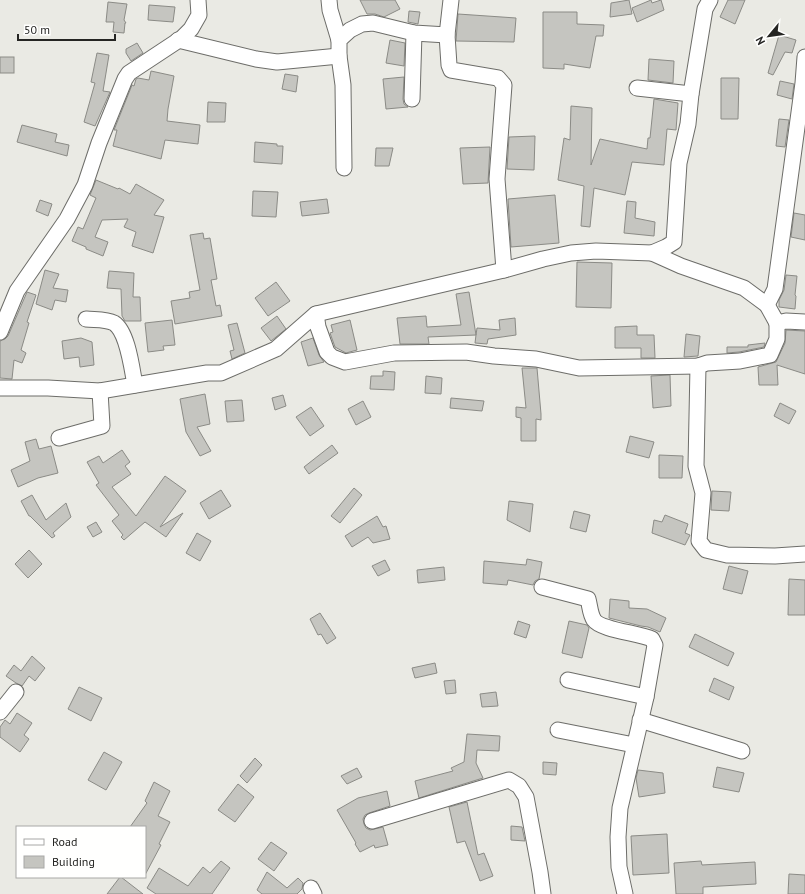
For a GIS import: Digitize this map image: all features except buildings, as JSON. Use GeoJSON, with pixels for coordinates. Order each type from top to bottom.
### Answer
{"type":"FeatureCollection","features":[{"type":"Feature","properties":{"kind":"street"},"geometry":{"type":"LineString","coordinates":[[0,332],[17,291],[63,226],[85,185],[99,143],[125,79],[130,73],[182,38],[191,29],[198,15],[198,0]]}},
{"type":"Feature","properties":{"kind":"street"},"geometry":{"type":"LineString","coordinates":[[329,0],[330,10],[339,40],[339,56],[343,86],[344,168]]}},
{"type":"Feature","properties":{"kind":"street"},"geometry":{"type":"LineString","coordinates":[[451,0],[447,35],[449,65],[451,70],[498,78],[504,85],[497,179],[504,270]]}},
{"type":"Feature","properties":{"kind":"street"},"geometry":{"type":"LineString","coordinates":[[652,253],[674,242],[679,163],[688,124],[691,94],[705,9],[710,0]]}},
{"type":"Feature","properties":{"kind":"street"},"geometry":{"type":"LineString","coordinates":[[339,40],[350,30],[362,24],[373,23],[414,32],[447,35]]}},
{"type":"Feature","properties":{"kind":"street"},"geometry":{"type":"LineString","coordinates":[[412,99],[414,32]]}},
{"type":"Feature","properties":{"kind":"street"},"geometry":{"type":"LineString","coordinates":[[178,40],[256,59],[277,62],[339,56]]}},
{"type":"Feature","properties":{"kind":"street"},"geometry":{"type":"LineString","coordinates":[[767,305],[775,289],[804,83],[805,57]]}},
{"type":"Feature","properties":{"kind":"street"},"geometry":{"type":"LineString","coordinates":[[637,88],[691,94]]}},
{"type":"Feature","properties":{"kind":"street"},"geometry":{"type":"LineString","coordinates":[[0,388],[48,388],[100,391],[207,373],[221,373],[231,370],[276,349],[316,314],[571,253],[596,251],[652,253],[682,266],[744,288],[767,305],[777,323],[777,339],[770,355],[740,361],[707,363],[698,366],[578,368],[536,359],[466,352],[394,353],[345,362],[332,357],[327,352],[318,327],[316,314]]}},
{"type":"Feature","properties":{"kind":"street"},"geometry":{"type":"LineString","coordinates":[[86,319],[105,320],[115,324],[121,331],[126,341],[135,385]]}},
{"type":"Feature","properties":{"kind":"street"},"geometry":{"type":"LineString","coordinates":[[777,323],[786,321],[805,322]]}},
{"type":"Feature","properties":{"kind":"street"},"geometry":{"type":"LineString","coordinates":[[698,366],[696,466],[703,493],[699,541],[706,550],[727,555],[775,556],[805,554]]}},
{"type":"Feature","properties":{"kind":"street"},"geometry":{"type":"LineString","coordinates":[[59,438],[102,426],[100,391]]}},
{"type":"Feature","properties":{"kind":"street"},"geometry":{"type":"LineString","coordinates":[[542,587],[588,599],[591,613],[595,621],[604,627],[645,636],[652,639],[655,645],[646,697],[620,808],[618,837],[619,867],[625,894]]}},
{"type":"Feature","properties":{"kind":"street"},"geometry":{"type":"LineString","coordinates":[[568,680],[646,697]]}},
{"type":"Feature","properties":{"kind":"street"},"geometry":{"type":"LineString","coordinates":[[0,712],[16,692]]}},
{"type":"Feature","properties":{"kind":"street"},"geometry":{"type":"LineString","coordinates":[[640,720],[742,751]]}},
{"type":"Feature","properties":{"kind":"street"},"geometry":{"type":"LineString","coordinates":[[558,730],[634,745]]}},
{"type":"Feature","properties":{"kind":"street"},"geometry":{"type":"LineString","coordinates":[[372,821],[509,780],[519,786],[526,797],[543,894]]}}]}
